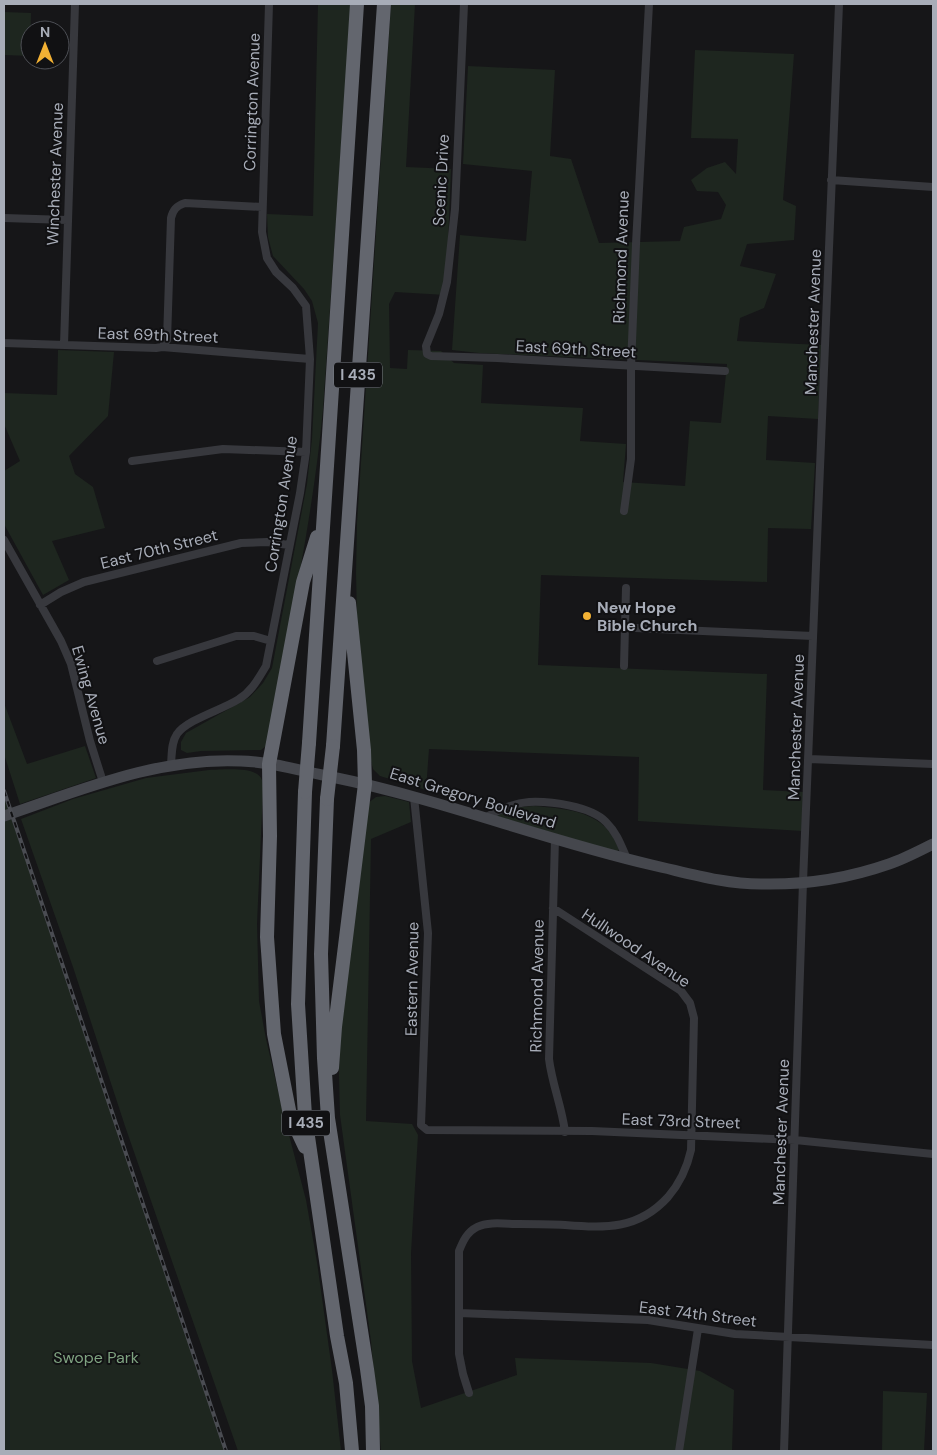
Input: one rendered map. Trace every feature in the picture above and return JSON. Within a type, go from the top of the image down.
[{"type":"highway","name":"I 435","points":[[352,1451],[346,1382],[337,1336],[305,1116],[298,1004],[305,792],[357,4]]},
{"type":"highway","name":"I 435","points":[[373,1451],[372,1406],[367,1369],[328,1118],[321,1001],[321,954],[327,799],[384,4]]},
{"type":"highway","points":[[311,1160],[290,1115],[274,1034],[267,937],[270,836],[269,764],[303,582],[324,517]]},
{"type":"highway","points":[[328,1118],[335,1027],[365,784],[362,732],[345,567]]},
{"type":"main road","name":"East Gregory Boulevard","points":[[4,816],[142,770],[171,764],[216,760],[269,764],[365,784],[627,859],[721,880],[761,884],[803,882],[848,875],[882,866],[933,844]]},
{"type":"street","name":"Winchester Avenue","points":[[64,345],[75,4]]},
{"type":"street","name":"Corrington Avenue","points":[[171,764],[173,742],[181,729],[238,700],[255,684],[266,666],[300,493],[306,452],[310,359],[306,306],[293,288],[276,272],[266,258],[262,232],[269,4]]},
{"type":"street","name":"Scenic Drive","points":[[427,354],[426,346],[447,282],[455,209],[464,4]]},
{"type":"street","name":"Richmond Avenue","points":[[624,511],[631,459],[631,366],[638,182],[649,4]]},
{"type":"street","name":"Manchester Avenue","points":[[784,1451],[803,882],[839,4]]},
{"type":"street","points":[[831,180],[933,187]]},
{"type":"street","points":[[162,346],[167,340],[170,218],[176,207],[185,203],[262,206]]},
{"type":"street","points":[[4,218],[67,220]]},
{"type":"street","name":"East 69th Street","points":[[4,343],[156,348],[162,346],[310,359]]},
{"type":"street","name":"East 69th Street","points":[[427,354],[431,356],[725,371]]},
{"type":"street","points":[[132,461],[223,449],[306,452]]},
{"type":"street","name":"Ewing Avenue","points":[[4,540],[61,641],[71,664],[90,742],[104,782]]},
{"type":"street","name":"East 70th Street","points":[[40,605],[61,592],[84,582],[241,543],[267,542],[289,545]]},
{"type":"street","points":[[624,666],[626,588]]},
{"type":"street","points":[[614,627],[813,636]]},
{"type":"street","points":[[156,661],[236,636],[254,636],[271,641]]},
{"type":"street","points":[[809,759],[933,764]]},
{"type":"street","name":"Eastern Avenue","points":[[414,798],[428,933],[421,1125],[427,1130]]},
{"type":"street","points":[[485,818],[497,810],[528,802],[580,808],[605,820],[617,835],[627,859]]},
{"type":"street","name":"Richmond Avenue","points":[[555,839],[549,1058],[565,1132]]},
{"type":"street","name":"Hullwood Avenue","points":[[459,1313],[460,1251],[465,1237],[471,1230],[478,1226],[489,1224],[549,1224],[602,1228],[627,1223],[650,1214],[660,1206],[676,1187],[688,1162],[691,1136],[694,1018],[690,1003],[681,991],[553,908]]},
{"type":"street","name":"East 73rd Street","points":[[427,1130],[592,1131],[795,1140],[933,1154]]},
{"type":"street","points":[[459,1313],[459,1354],[469,1394]]},
{"type":"street","name":"East 74th Street","points":[[459,1313],[648,1320],[734,1334],[933,1345]]},
{"type":"street","points":[[679,1451],[698,1329]]},
{"type":"green space","points":[[318,4],[351,4],[323,409],[319,450],[300,571],[266,746],[261,750],[187,753],[181,750],[181,742],[186,733],[250,697],[263,683],[272,668],[307,484],[312,439],[318,323],[312,301],[304,289],[273,256],[268,237],[267,214],[313,216]]},
{"type":"green space","points":[[391,4],[415,4],[406,167],[451,169],[446,295],[395,292],[389,304],[390,368],[407,369],[408,350],[441,351],[454,363],[483,365],[481,403],[583,408],[580,441],[626,444],[623,482],[685,486],[690,421],[721,423],[727,364],[479,353],[452,350],[460,235],[526,241],[532,171],[463,164],[468,66],[555,70],[550,156],[571,159],[599,243],[680,241],[684,227],[721,219],[726,205],[718,192],[697,191],[691,180],[707,168],[725,162],[736,174],[738,139],[691,138],[695,50],[794,54],[783,200],[796,206],[794,240],[747,244],[740,266],[776,274],[764,308],[740,318],[737,341],[821,345],[818,419],[768,416],[766,460],[815,463],[811,529],[768,528],[767,582],[541,575],[538,665],[767,674],[763,790],[803,792],[802,831],[638,821],[639,757],[429,749],[426,790],[380,776],[373,769],[370,757],[357,616],[357,523]]},
{"type":"green space","points":[[4,12],[31,13],[31,20],[20,20],[20,56],[4,55]]},
{"type":"green space","points":[[58,350],[114,352],[108,416],[69,456],[75,474],[93,487],[105,528],[52,541],[69,580],[43,595],[4,524],[4,471],[20,461],[4,424],[4,393],[57,395]]},
{"type":"green space","points":[[4,703],[27,764],[85,746],[96,778],[20,804],[4,754]]},
{"type":"green space","points":[[209,770],[245,770],[257,774],[263,782],[257,924],[259,1001],[283,1112],[306,1200],[317,1262],[341,1451],[238,1451],[21,819],[73,799],[146,778]]},
{"type":"green space","name":"Swope Park","points":[[4,796],[226,1451],[4,1451]]},
{"type":"green space","points":[[385,796],[409,802],[411,822],[371,839],[366,1121],[412,1124],[418,1135],[411,1253],[412,1361],[421,1408],[517,1375],[515,1358],[651,1363],[700,1371],[734,1390],[732,1451],[381,1451],[371,1341],[340,1115],[339,1076],[340,1013],[368,803],[376,797]]},
{"type":"green space","points":[[534,806],[585,814],[605,827],[613,837],[619,850],[616,852],[496,816],[519,807]]},
{"type":"green space","points":[[883,1391],[927,1393],[924,1451],[882,1451]]},
{"type":"railway","points":[[4,791],[226,1451]]},
{"type":"place","name":"New Hope Bible Church","points":[[587,616]]}]
